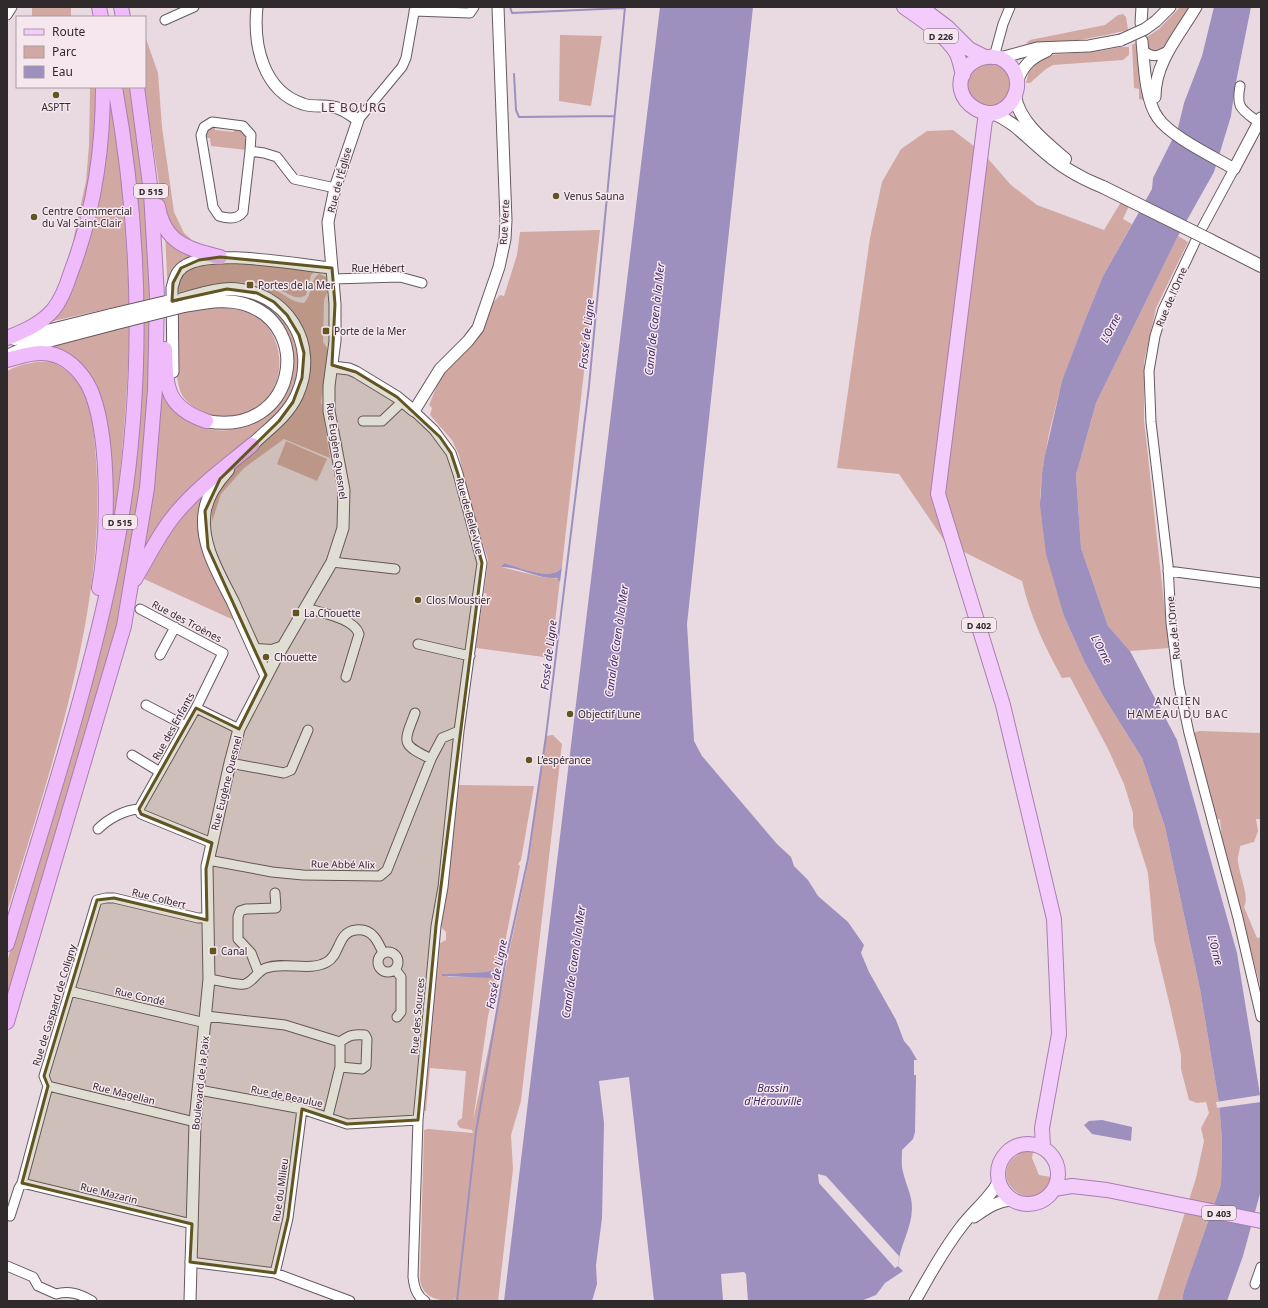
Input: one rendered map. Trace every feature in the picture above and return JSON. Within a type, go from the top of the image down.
[{"type":"highway","points":[[7,339],[23,332],[54,310],[64,292],[78,254],[90,211],[100,151],[103,88]]},
{"type":"highway","name":"D 515","points":[[7,944],[95,642],[115,557],[128,471],[136,368],[136,293],[134,238],[127,166],[115,88]]},
{"type":"highway","name":"D 515","points":[[7,1022],[124,626],[147,488],[155,390],[157,296],[151,192],[137,88]]},
{"type":"highway","points":[[151,192],[158,200],[163,224],[175,240],[190,249],[220,257]]},
{"type":"highway","points":[[157,296],[163,325],[168,383],[172,398],[179,407],[189,415],[206,421]]},
{"type":"highway","points":[[7,360],[38,353],[58,356],[80,373],[93,397],[102,440],[105,491],[104,556],[92,629],[95,642]]},
{"type":"highway","points":[[131,586],[158,538],[178,511],[201,488],[252,445]]},
{"type":"main road","name":"D 226","points":[[904,7],[930,26],[953,48],[959,58],[963,75]]},
{"type":"main road","name":"D 226","points":[[920,7],[946,27],[969,49],[993,57]]},
{"type":"main road","points":[[1103,187],[1058,153],[1025,121],[1018,111],[1012,68],[993,57],[972,63],[963,75],[961,87],[964,97],[970,105],[988,114],[1015,124],[1042,150],[1066,168],[1086,180],[1103,187],[1261,266]]},
{"type":"main road","points":[[988,114],[1006,107],[1016,89]]},
{"type":"main road","name":"D 402","points":[[988,114],[938,494],[1004,704],[1054,919],[1059,1034],[1042,1128],[1043,1147]]},
{"type":"main road","points":[[7,339],[112,319],[183,302],[227,289],[257,293],[269,299],[281,308],[294,324],[299,335],[304,361],[302,378],[297,395],[279,421],[252,445],[214,487],[207,502],[204,519],[206,539],[212,557],[256,650],[266,675]]},
{"type":"main road","points":[[183,302],[226,301],[253,307],[269,319],[278,331],[283,339],[287,356],[284,384],[273,402],[261,413],[236,423],[227,424],[206,421]]},
{"type":"main road","points":[[7,356],[29,346],[112,319]]},
{"type":"main road","points":[[256,650],[272,651],[281,648]]},
{"type":"main road","points":[[1028,1144],[1042,1128]]},
{"type":"main road","points":[[1028,1144],[1043,1147],[1053,1157],[1058,1171],[1058,1180],[1054,1189],[1045,1199],[1032,1204],[1025,1204],[1012,1200],[1003,1192],[998,1182],[998,1169],[1002,1158],[1013,1148],[1028,1144]]},
{"type":"main road","name":"D 403","points":[[1058,1171],[1107,1190]]},
{"type":"main road","name":"D 403","points":[[1054,1189],[1072,1186],[1107,1190],[1261,1221]]},
{"type":"street","points":[[7,15],[12,7]]},
{"type":"street","points":[[165,20],[181,10],[194,7]]},
{"type":"street","points":[[257,7],[258,50],[264,67],[277,90],[304,105],[339,108],[358,120]]},
{"type":"street","points":[[414,9],[470,13],[474,7]]},
{"type":"street","name":"Rue Verte","points":[[414,411],[440,369],[468,341],[478,328],[499,267],[503,250],[506,220],[498,7]]},
{"type":"street","points":[[1010,7],[993,57],[1037,48],[1100,44],[1121,40],[1145,29],[1170,7]]},
{"type":"street","points":[[1141,23],[1142,7]]},
{"type":"street","points":[[1155,114],[1155,86],[1159,69],[1196,7]]},
{"type":"street","name":"Rue de l'Église","points":[[332,367],[335,304],[328,222],[335,188],[358,120],[402,67],[406,58],[414,9]]},
{"type":"street","points":[[1142,45],[1148,55],[1153,57],[1160,56],[1169,50]]},
{"type":"street","points":[[1142,45],[1150,100],[1155,114],[1161,122],[1175,133],[1234,169]]},
{"type":"street","points":[[1016,89],[1022,70],[1030,60],[1054,48]]},
{"type":"street","points":[[1201,230],[1259,120],[1238,105],[1237,100],[1240,86]]},
{"type":"street","points":[[212,122],[244,126],[251,135],[250,151],[243,212],[240,216],[234,218],[219,216],[213,207],[202,131],[204,127],[212,122]]},
{"type":"street","points":[[250,151],[277,157],[294,178],[335,188]]},
{"type":"street","name":"Rue de l'Orne","points":[[1196,240],[1163,310],[1155,336],[1149,363],[1151,422],[1168,571],[1171,623],[1179,686],[1189,733],[1238,918],[1261,1017]]},
{"type":"street","points":[[206,421],[183,403],[176,389],[172,364],[172,288],[176,275],[184,266],[198,260],[220,257],[332,268]]},
{"type":"street","name":"Rue Hébert","points":[[333,279],[400,277],[422,282]]},
{"type":"street","name":"Rue de Belle Vue","points":[[332,367],[349,369],[356,372],[403,401],[434,430],[451,453],[482,563],[459,731]]},
{"type":"street","name":"Rue Eugène Quesnel","points":[[207,863],[239,729],[281,648],[332,562],[343,528],[344,490],[329,411],[329,386],[332,367]]},
{"type":"street","points":[[362,421],[382,421],[403,401]]},
{"type":"street","points":[[332,562],[394,569]]},
{"type":"street","points":[[1168,571],[1261,583]]},
{"type":"street","points":[[306,608],[351,622],[357,627],[359,634],[346,677]]},
{"type":"street","name":"Rue des Troènes","points":[[140,609],[223,653]]},
{"type":"street","points":[[160,655],[175,627]]},
{"type":"street","points":[[418,644],[470,656]]},
{"type":"street","name":"Rue des Enfants","points":[[139,809],[196,708],[223,653]]},
{"type":"street","points":[[146,705],[186,726]]},
{"type":"street","points":[[196,708],[239,729]]},
{"type":"street","points":[[415,713],[406,737],[408,745],[410,748],[431,759]]},
{"type":"street","points":[[230,763],[284,773],[291,770],[308,730]]},
{"type":"street","name":"Rue Abbé Alix","points":[[207,863],[303,875],[380,876],[387,870],[431,759],[442,738],[459,731]]},
{"type":"street","name":"Rue des Sources","points":[[421,1300],[414,1285],[413,1277],[418,1120],[436,926],[443,887],[459,731]]},
{"type":"street","points":[[132,755],[160,772]]},
{"type":"street","points":[[98,828],[104,823],[129,810],[139,809],[141,814],[212,843]]},
{"type":"street","name":"Boulevard de la Paix","points":[[190,1301],[195,1122],[209,979],[207,863]]},
{"type":"street","points":[[258,971],[251,953],[238,939],[238,917],[240,911],[246,909],[276,908],[275,893]]},
{"type":"street","name":"Rue Colbert","points":[[106,898],[198,918],[207,918]]},
{"type":"street","name":"Rue de Gaspard de Coligny","points":[[10,1216],[22,1183],[48,1086],[44,1076],[69,991],[97,900],[106,898]]},
{"type":"street","points":[[209,979],[244,984],[252,980],[258,971],[267,967],[319,965],[334,956],[343,936],[348,932],[356,930],[365,930],[378,940],[383,953],[379,961],[381,968],[386,971],[395,969]]},
{"type":"street","points":[[383,953],[389,952],[395,954],[398,963],[395,969]]},
{"type":"street","points":[[395,969],[401,977],[401,1012],[397,1017]]},
{"type":"street","name":"Rue Condé","points":[[69,991],[206,1019],[285,1025],[340,1042]]},
{"type":"street","points":[[328,1116],[340,1067],[340,1042],[350,1034],[365,1035],[367,1039],[366,1066],[362,1069],[340,1067]]},
{"type":"street","name":"Rue Magellan","points":[[48,1086],[195,1122]]},
{"type":"street","name":"Rue de Beaulue","points":[[199,1090],[302,1109],[328,1116],[347,1124],[418,1120]]},
{"type":"street","name":"Rue du Milieu","points":[[275,1273],[288,1218],[302,1109]]},
{"type":"street","points":[[915,1301],[950,1241],[962,1225],[996,1188],[998,1182]]},
{"type":"street","name":"Rue Mazarin","points":[[22,1183],[192,1224]]},
{"type":"street","points":[[962,1225],[991,1205],[1004,1200],[1012,1200]]},
{"type":"street","points":[[190,1262],[275,1273],[350,1301]]},
{"type":"street","points":[[7,1266],[33,1277],[38,1286],[56,1294],[64,1291],[71,1292],[92,1301]]},
{"type":"street","points":[[1255,1284],[1261,1266]]},
{"type":"highlighted area","points":[[220,257],[332,268],[335,304],[332,365],[356,372],[397,397],[440,437],[451,453],[458,474],[482,563],[436,926],[418,1120],[347,1124],[302,1109],[288,1218],[275,1273],[190,1262],[192,1224],[22,1183],[48,1086],[44,1076],[97,900],[114,898],[207,920],[206,869],[212,843],[141,814],[139,809],[196,708],[239,729],[266,675],[208,548],[205,511],[220,479],[279,421],[293,402],[302,378],[304,353],[299,335],[287,315],[274,302],[257,293],[227,289],[172,301],[173,283],[181,268],[199,260]]},
{"type":"green space","points":[[32,7],[71,7],[71,16],[32,16]]},
{"type":"green space","points":[[1180,7],[1192,7],[1167,47],[1159,53],[1149,53],[1144,39],[1159,29]]},
{"type":"green space","points":[[1123,14],[1126,17],[1128,30],[1092,38],[1046,44],[1026,43],[1030,40],[1105,25],[1118,15]]},
{"type":"green space","points":[[560,35],[602,36],[591,106],[559,101]]},
{"type":"green space","points":[[146,39],[158,73],[162,127],[174,212],[184,233],[201,248],[180,239],[164,216],[144,88],[146,88]]},
{"type":"green space","points":[[1139,41],[1145,100],[1139,99],[1139,89],[1134,88],[1132,45]]},
{"type":"green space","points":[[1129,47],[1129,55],[1123,60],[1053,65],[1030,83],[1026,83],[1030,67],[1048,55],[1100,51]]},
{"type":"green space","points":[[997,62],[1011,76],[1008,100],[995,108],[972,102],[965,84],[974,66]]},
{"type":"green space","points":[[90,88],[99,88],[95,146],[90,185],[86,204],[73,241],[86,181],[89,145]]},
{"type":"green space","points":[[120,88],[132,88],[144,167],[153,298],[141,301]]},
{"type":"green space","points":[[110,90],[117,143],[127,250],[129,304],[53,321],[50,319],[69,292]]},
{"type":"green space","points":[[215,125],[215,130],[234,132],[234,127],[240,128],[246,135],[247,150],[211,146],[210,138],[205,138],[207,129]]},
{"type":"green space","points":[[953,130],[983,153],[1011,185],[1037,205],[1104,230],[1121,202],[1133,197],[1123,219],[1132,224],[1103,276],[1062,382],[1049,433],[1042,474],[1040,497],[1064,616],[1085,663],[1105,699],[1142,758],[1165,827],[1200,989],[1219,1103],[1222,1140],[1221,1185],[1184,1290],[1182,1301],[1157,1301],[1196,1178],[1204,1141],[1201,1128],[1209,1113],[1206,1102],[1197,1103],[1189,1100],[1181,1069],[1181,1055],[1154,940],[1148,873],[1133,826],[1133,813],[1124,784],[1108,749],[1070,677],[1062,678],[1050,655],[1029,607],[1022,581],[946,543],[899,474],[837,468],[870,238],[882,182],[901,149],[927,131]]},
{"type":"green space","points":[[600,230],[562,566],[558,571],[544,574],[504,563],[501,567],[542,577],[560,579],[551,658],[476,648],[483,598],[486,598],[487,594],[484,593],[488,560],[469,500],[459,455],[452,440],[430,415],[432,408],[429,405],[442,374],[471,344],[475,343],[491,305],[500,295],[504,296],[517,255],[520,232]]},
{"type":"green space","points":[[165,234],[200,255],[190,259],[168,295]]},
{"type":"green space","points":[[1178,236],[1188,242],[1156,308],[1144,362],[1144,420],[1169,648],[1130,651],[1108,626],[1081,548],[1076,475],[1096,403]]},
{"type":"green space","points":[[206,260],[314,270],[314,272],[311,275],[306,295],[302,297],[293,296],[270,285],[257,283],[221,284],[173,294],[180,272]]},
{"type":"green space","points":[[319,274],[326,277],[328,290],[324,300],[323,342],[327,348],[327,362],[321,401],[330,458],[284,439],[244,468],[221,494],[212,522],[212,508],[217,493],[223,482],[281,426],[293,412],[302,397],[308,381],[310,362],[304,332],[296,316],[291,310],[278,298],[262,288],[268,288],[293,300],[304,303],[309,295],[314,279]]},
{"type":"green space","points":[[240,295],[267,303],[284,319],[295,341],[298,353],[297,377],[294,388],[289,399],[278,414],[142,556],[158,449],[162,380],[197,423],[206,428],[220,430],[240,428],[254,423],[267,415],[286,392],[294,363],[292,348],[285,332],[273,317],[265,310],[256,304],[240,298]]},
{"type":"green space","points":[[215,307],[243,311],[262,321],[275,339],[279,353],[277,381],[271,393],[262,404],[250,411],[236,416],[217,417],[192,406],[182,395],[177,378],[176,314]]},
{"type":"green space","points":[[153,319],[145,460],[121,609],[112,645],[7,1005],[7,962],[83,705],[101,637],[142,322]]},
{"type":"green space","points":[[130,324],[124,434],[111,544],[96,387],[53,348],[53,345]]},
{"type":"green space","points":[[51,361],[68,372],[81,385],[87,397],[91,412],[96,460],[97,516],[93,574],[84,631],[72,689],[41,802],[7,912],[7,371],[28,363]]},
{"type":"green space","points":[[286,441],[327,459],[317,481],[277,464]]},
{"type":"green space","points":[[206,493],[201,506],[238,622],[144,579],[155,556],[178,519],[196,500]]},
{"type":"green space","points":[[1199,731],[1261,733],[1261,819],[1256,819],[1258,831],[1254,842],[1240,846],[1238,859],[1246,898],[1244,907],[1257,938],[1261,937],[1261,989],[1222,840],[1220,819],[1214,820],[1193,733]]},
{"type":"green space","points":[[553,735],[562,744],[521,1101],[511,1135],[513,1169],[498,1301],[455,1301],[455,1297],[454,1301],[437,1299],[428,1295],[424,1291],[420,1280],[424,1130],[428,1129],[473,1133],[472,1130],[460,1128],[457,1124],[462,1118],[466,1071],[430,1068],[426,1111],[422,1110],[438,946],[446,940],[446,932],[441,927],[447,893],[445,893],[457,785],[534,786],[521,860],[518,864],[520,866],[500,968],[486,972],[442,974],[449,977],[498,977],[488,1016],[473,1121],[529,859],[546,736]]},
{"type":"green space","points":[[1024,1151],[1033,1152],[1032,1158],[1039,1175],[1051,1177],[1044,1190],[1034,1196],[1023,1195],[1014,1190],[1008,1182],[1006,1171],[1011,1161]]},
{"type":"water","points":[[660,7],[753,7],[687,624],[694,741],[702,756],[777,844],[791,857],[794,866],[808,880],[818,896],[848,922],[864,945],[861,953],[869,972],[896,1020],[904,1041],[917,1060],[914,1060],[914,1075],[916,1075],[915,1132],[913,1139],[902,1150],[902,1169],[912,1203],[910,1223],[898,1266],[903,1271],[885,1283],[876,1295],[861,1301],[748,1301],[746,1274],[744,1272],[721,1274],[723,1301],[654,1301],[629,1077],[599,1081],[604,1123],[602,1218],[596,1265],[597,1284],[592,1301],[504,1301]]},
{"type":"water","name":"L'Orne","points":[[1214,7],[1251,7],[1235,87],[1231,116],[1214,172],[1178,236],[1096,403],[1076,475],[1081,548],[1108,626],[1130,651],[1177,740],[1237,953],[1261,1101],[1261,1190],[1243,1256],[1227,1301],[1182,1301],[1184,1290],[1221,1185],[1222,1140],[1219,1103],[1200,989],[1165,827],[1142,758],[1105,699],[1085,663],[1064,616],[1046,554],[1040,505],[1045,455],[1062,381],[1103,276],[1152,189],[1153,178],[1178,128],[1184,103],[1202,56]]},
{"type":"water","points":[[504,563],[544,574],[558,571],[562,566],[560,582],[557,578],[542,577],[515,569],[501,567]]},
{"type":"water","points":[[500,968],[498,977],[494,978],[442,976],[442,974],[486,972]]},
{"type":"water","points":[[1102,1120],[1132,1127],[1131,1141],[1092,1134],[1084,1125],[1089,1121]]},
{"type":"pier","points":[[1261,1095],[1261,1102],[1217,1108],[1216,1102]]},
{"type":"pier","points":[[818,1174],[826,1176],[899,1256],[898,1266],[895,1268],[819,1183]]},
{"type":"waterway","points":[[510,7],[512,13],[625,8]]},
{"type":"waterway","name":"Fossé de Ligne","points":[[457,1301],[476,1132],[505,964],[528,859],[546,736],[589,386],[625,7]]},
{"type":"waterway","points":[[514,74],[516,110],[519,117],[614,116]]},
{"type":"place","name":"ASPTT","points":[[56,95]]},
{"type":"place","name":"Venus Sauna","points":[[556,196]]},
{"type":"place","name":"Centre Commercial du Val Saint-Clair","points":[[34,217]]},
{"type":"place","name":"Portes de la Mer","points":[[250,285]]},
{"type":"place","name":"Porte de la Mer","points":[[326,331]]},
{"type":"place","name":"Clos Moustier","points":[[418,600]]},
{"type":"place","name":"La Chouette","points":[[296,613]]},
{"type":"place","name":"Chouette","points":[[266,657]]},
{"type":"place","name":"Objectif Lune","points":[[570,714]]},
{"type":"place","name":"L’espérance","points":[[529,760]]},
{"type":"place","name":"Canal","points":[[213,951]]},
{"type":"district","name":"LE BOURG","points":[[354,107]]},
{"type":"district","name":"ANCIEN HAMEAU DU BAC","points":[[1178,706]]},
{"type":"water label","name":"Canal de Caen à la Mer","points":[[654,319]]},
{"type":"water label","name":"Canal de Caen à la Mer","points":[[616,641]]},
{"type":"water label","name":"Canal de Caen à la Mer","points":[[573,962]]},
{"type":"water label","name":"Bassin d'Hérouville","points":[[773,1093]]}]
